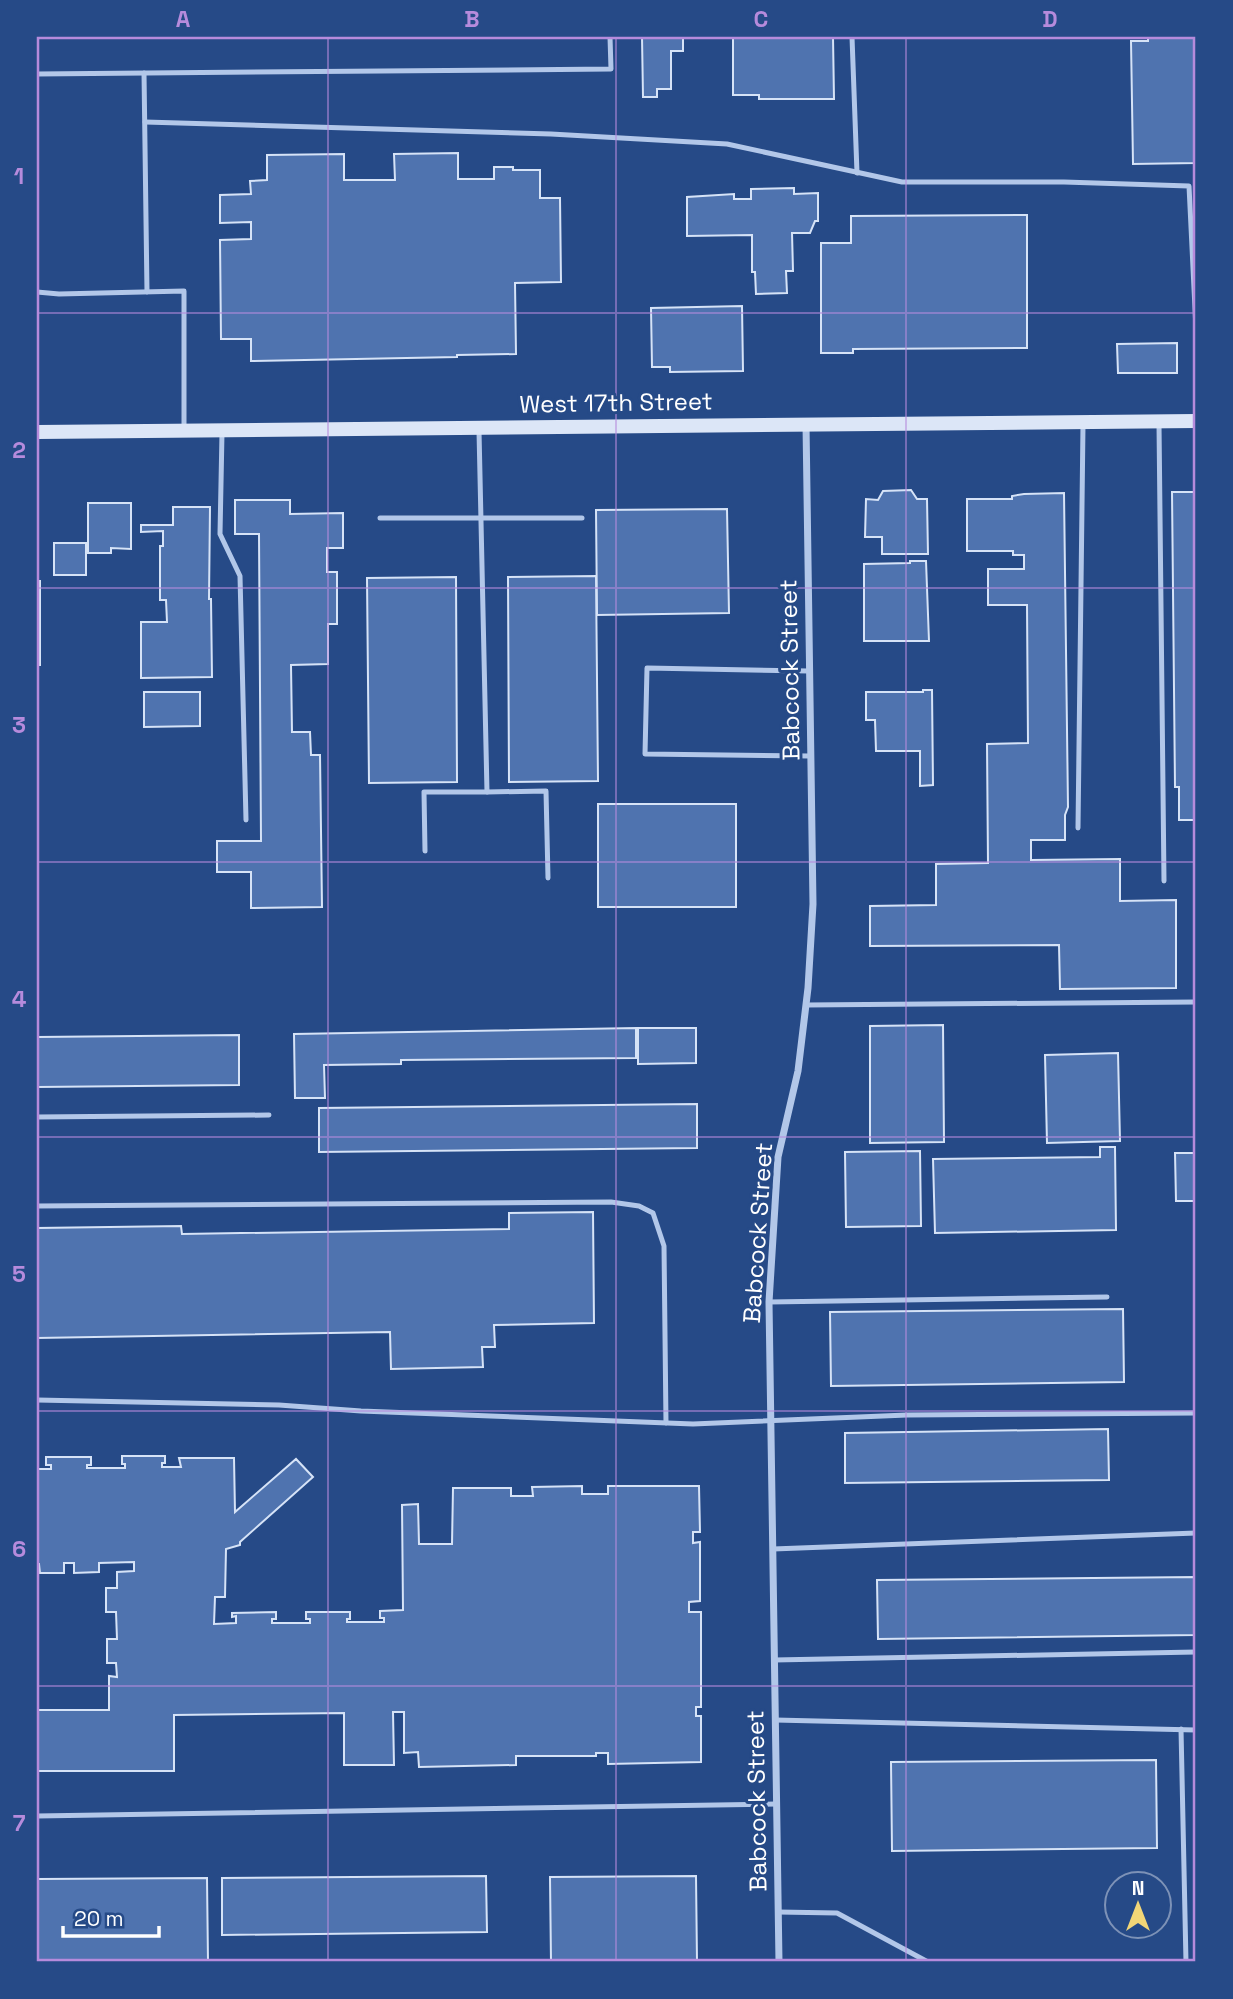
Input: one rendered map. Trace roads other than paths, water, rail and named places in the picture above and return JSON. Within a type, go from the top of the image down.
[{"type":"street","name":"West 17th Street","points":[[37,432],[1196,421]]},
{"type":"street","name":"Babcock Street","points":[[779,1962],[769,1302],[778,1157],[797,1071],[806,1005],[813,904],[806,424]]},
{"type":"lane","points":[[37,74],[611,69],[610,37]]},
{"type":"lane","points":[[852,37],[857,173]]},
{"type":"lane","points":[[144,73],[147,292]]},
{"type":"lane","points":[[145,122],[551,134],[727,144],[902,183],[1064,182],[1189,186],[1196,330]]},
{"type":"lane","points":[[37,292],[59,294],[184,291],[184,431]]},
{"type":"lane","points":[[1159,421],[1164,880]]},
{"type":"lane","points":[[1078,828],[1083,422]]},
{"type":"lane","points":[[479,428],[487,792]]},
{"type":"lane","points":[[223,430],[220,534],[240,576],[246,820]]},
{"type":"lane","points":[[380,518],[582,518]]},
{"type":"lane","points":[[809,670],[647,668],[645,754],[810,756]]},
{"type":"lane","points":[[425,851],[424,792],[546,791],[548,878]]},
{"type":"lane","points":[[806,1005],[1196,1002]]},
{"type":"lane","points":[[37,1116],[269,1115]]},
{"type":"lane","points":[[37,1206],[611,1202],[639,1206],[653,1213],[664,1246],[666,1423]]},
{"type":"lane","points":[[769,1302],[1107,1297]]},
{"type":"lane","points":[[37,1401],[279,1405],[361,1411],[666,1423],[907,1415],[1196,1413]]},
{"type":"lane","points":[[773,1549],[1196,1533]]},
{"type":"lane","points":[[774,1660],[1196,1652]]},
{"type":"lane","points":[[775,1720],[1196,1730]]},
{"type":"lane","points":[[1181,1729],[1186,1962]]},
{"type":"lane","points":[[37,1815],[777,1804]]},
{"type":"lane","points":[[778,1912],[837,1913],[928,1962]]}]
